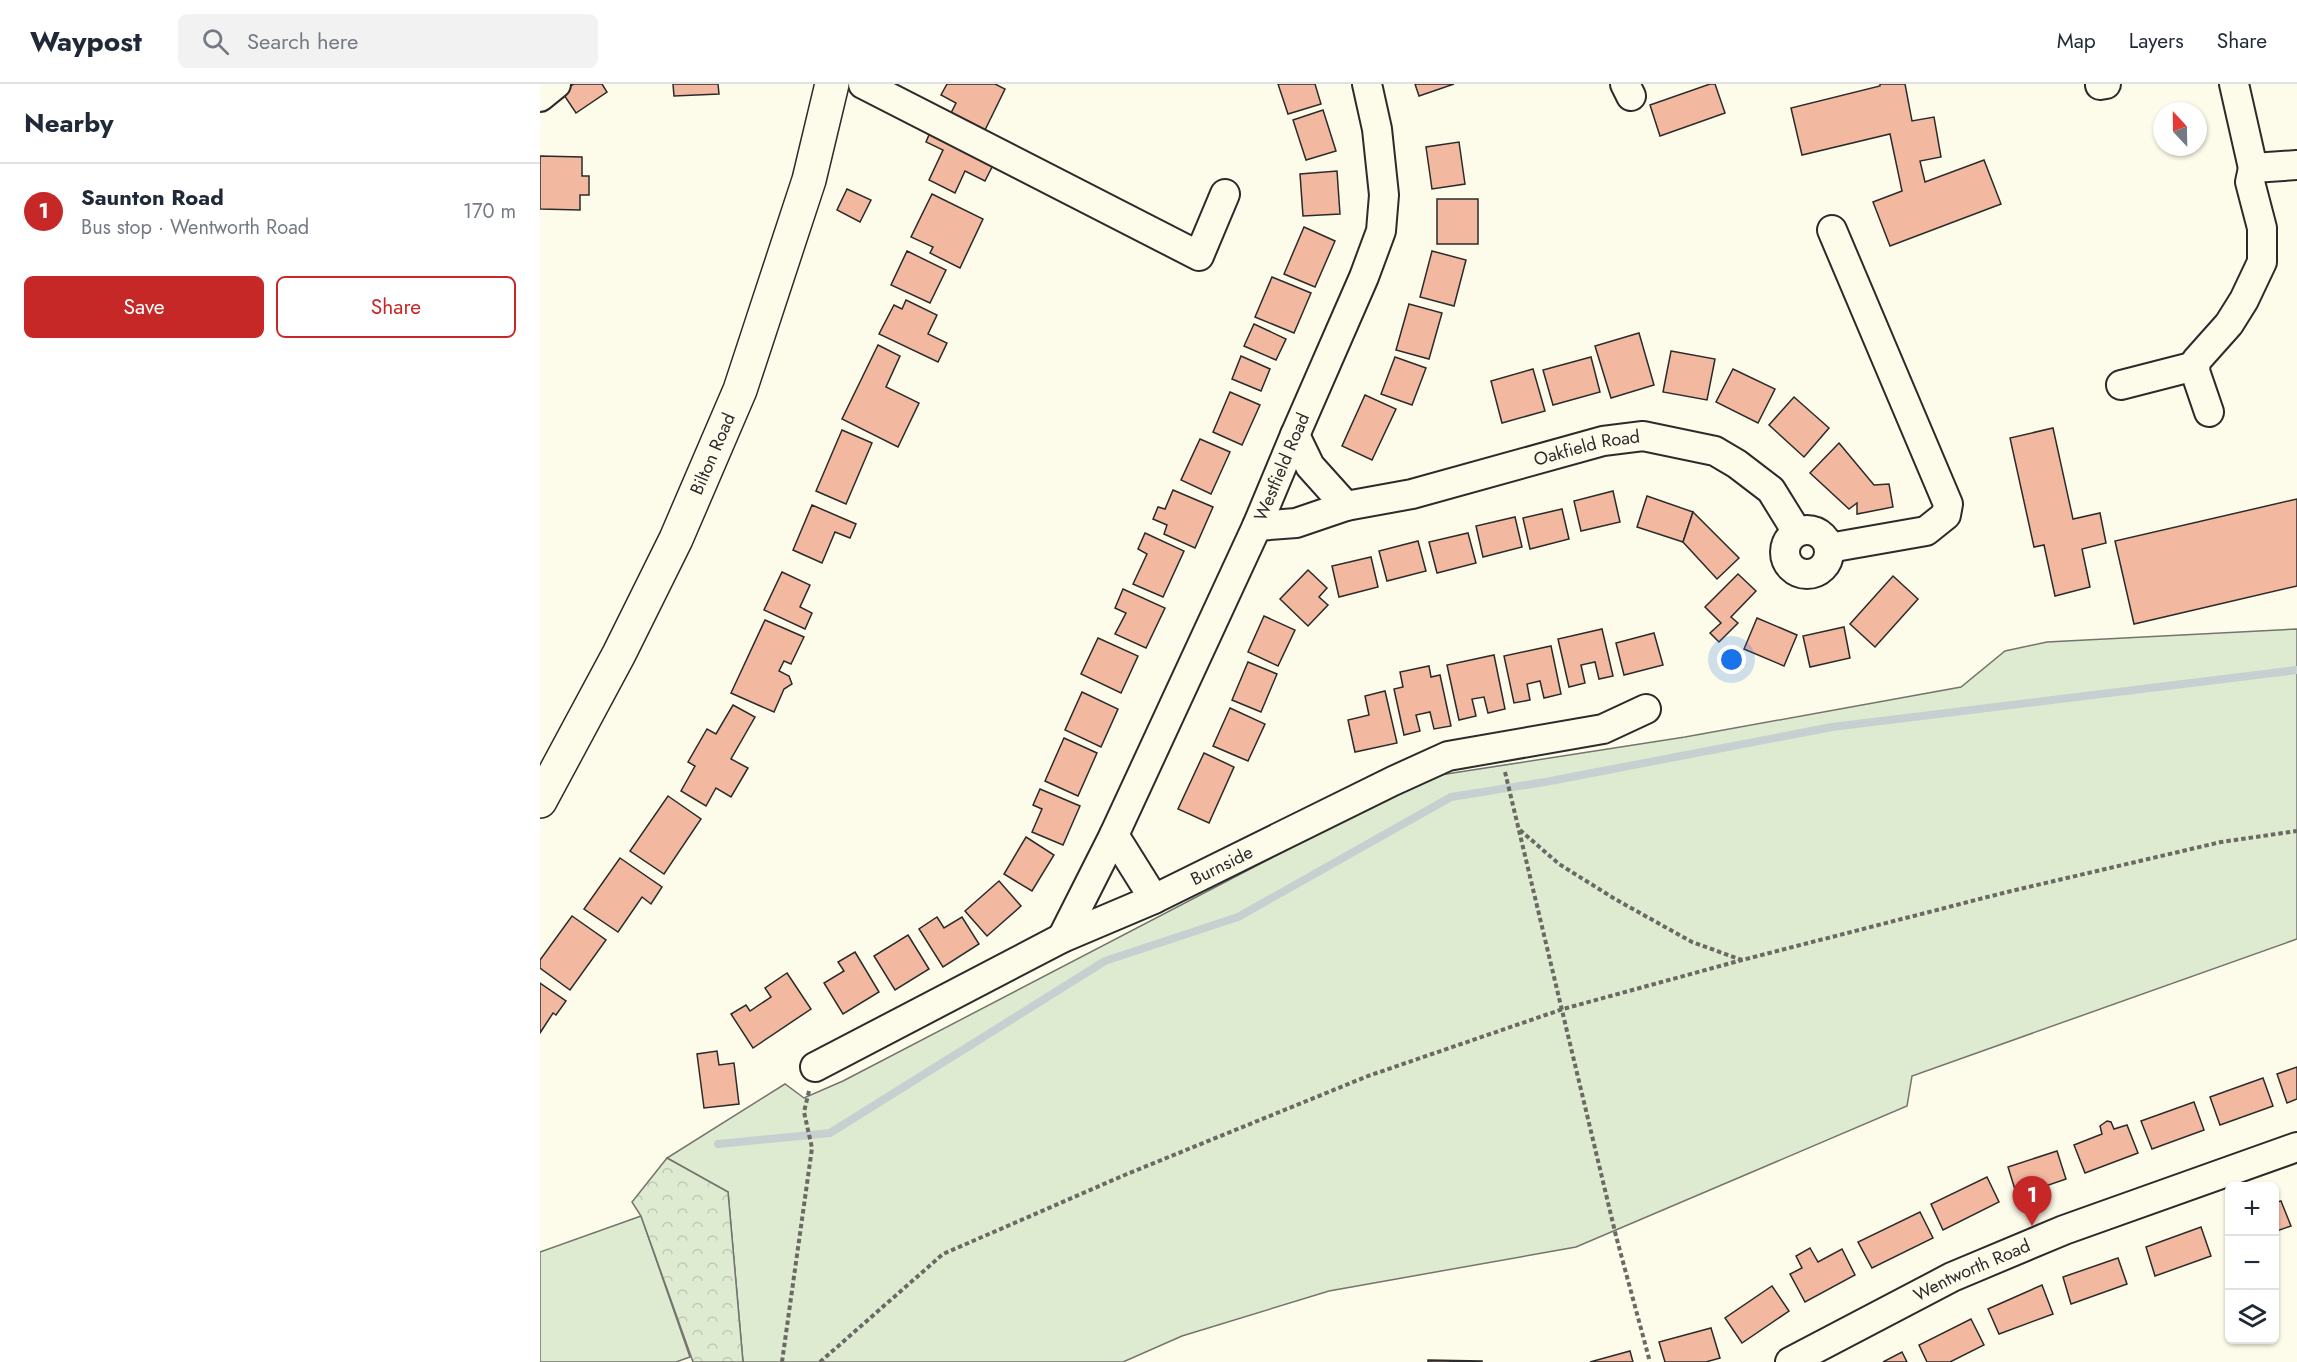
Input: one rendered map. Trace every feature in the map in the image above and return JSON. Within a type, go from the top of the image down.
[{"type":"main road","name":"Bilton Road","points":[[540,801],[619,654],[676,539],[740,390],[809,180],[832,84]]},
{"type":"street","points":[[540,97],[556,84]]},
{"type":"street","points":[[863,84],[1198,256],[1225,194]]},
{"type":"street","name":"Westfield Road","points":[[1062,938],[1114,835],[1257,526],[1364,277],[1381,231],[1383,184],[1377,129],[1367,84]]},
{"type":"street","points":[[2209,412],[2195,366],[2196,361],[2229,324],[2244,300],[2262,262],[2262,228],[2250,182],[2253,168],[2234,84]]},
{"type":"street","points":[[2253,168],[2297,165]]},
{"type":"street","points":[[1829,548],[1926,531],[1946,515],[1948,504],[1832,230]]},
{"type":"street","points":[[2121,385],[2195,366]]},
{"type":"street","points":[[1295,435],[1310,466],[1346,506]]},
{"type":"street","name":"Oakfield Road","points":[[1257,526],[1296,523],[1346,506],[1412,494],[1603,441],[1643,436],[1715,451],[1737,464],[1771,490],[1797,532]]},
{"type":"street","points":[[1804,530],[1817,532],[1823,536],[1829,548],[1829,556],[1822,569],[1809,575],[1801,574],[1789,565],[1786,558],[1787,543],[1797,532],[1804,530]]},
{"type":"street","name":"Burnside","points":[[815,1067],[1062,938],[1154,899],[1448,756],[1603,729],[1646,709]]},
{"type":"street","points":[[1114,835],[1154,899]]},
{"type":"street","name":"Wentworth Road","points":[[1790,1362],[1942,1282],[1993,1260],[2064,1230],[2297,1147]]},
{"type":"path","points":[[1505,771],[1617,1236],[1650,1362]]},
{"type":"path","points":[[1520,830],[1559,864],[1615,899],[1692,942],[1742,960]]},
{"type":"path","points":[[820,1362],[943,1254],[1127,1174],[1368,1076],[1563,1010],[1742,960],[2007,892],[2221,842],[2297,831]]},
{"type":"path","points":[[782,1362],[812,1148],[804,1112]]},
{"type":"green space","points":[[2297,629],[2297,939],[1912,1076],[1907,1106],[1576,1247],[1329,1291],[1182,1336],[1123,1362],[743,1362],[728,1192],[667,1158],[785,1084],[804,1098],[843,1081],[1427,777],[1685,737],[1961,687],[2005,651],[2047,642]]},
{"type":"green space","points":[[667,1158],[728,1192],[743,1362],[693,1362],[641,1216],[632,1202]]},
{"type":"green space","points":[[641,1216],[690,1357],[676,1362],[540,1362],[540,1252]]},
{"type":"building","points":[[574,84],[602,84],[607,92],[576,113],[562,92]]},
{"type":"building","points":[[673,84],[718,84],[719,94],[674,96]]},
{"type":"building","points":[[947,84],[995,84],[1005,89],[985,130],[951,113],[956,103],[941,95]]},
{"type":"building","points":[[1278,84],[1315,84],[1321,104],[1288,114]]},
{"type":"building","points":[[1415,84],[1454,84],[1419,96]]},
{"type":"building","points":[[1715,84],[1725,113],[1660,136],[1650,105]]},
{"type":"building","points":[[1880,84],[1905,84],[1912,121],[1934,117],[1941,157],[1920,161],[1925,182],[1984,160],[2001,204],[1890,246],[1873,202],[1902,191],[1890,134],[1802,155],[1791,108],[1880,86]]},
{"type":"building","points":[[1323,110],[1336,151],[1306,160],[1293,120]]},
{"type":"building","points":[[931,130],[995,161],[985,181],[965,171],[955,193],[929,180],[943,150],[926,142]]},
{"type":"building","points":[[1459,142],[1465,184],[1432,189],[1426,147]]},
{"type":"building","points":[[540,156],[582,157],[582,176],[589,176],[589,195],[580,195],[580,210],[540,209]]},
{"type":"building","points":[[1337,171],[1340,214],[1303,216],[1300,174]]},
{"type":"building","points":[[847,189],[871,200],[860,222],[837,210]]},
{"type":"building","points":[[932,194],[983,219],[960,268],[930,253],[933,247],[911,237]]},
{"type":"building","points":[[1437,199],[1478,199],[1478,244],[1437,244]]},
{"type":"building","points":[[1304,227],[1335,241],[1315,287],[1284,274]]},
{"type":"building","points":[[907,251],[946,270],[930,303],[891,285]]},
{"type":"building","points":[[1432,251],[1466,260],[1454,306],[1420,297]]},
{"type":"building","points":[[1272,277],[1311,293],[1294,333],[1255,317]]},
{"type":"building","points":[[906,300],[937,315],[928,334],[947,343],[938,362],[879,334],[894,305],[902,309]]},
{"type":"building","points":[[1409,304],[1442,313],[1429,359],[1396,350]]},
{"type":"building","points":[[1254,324],[1286,339],[1276,360],[1244,346]]},
{"type":"building","points":[[1639,333],[1654,385],[1611,398],[1595,346]]},
{"type":"building","points":[[878,345],[900,356],[886,387],[919,403],[898,447],[842,419]]},
{"type":"building","points":[[1671,351],[1715,359],[1707,400],[1663,392]]},
{"type":"building","points":[[1241,356],[1270,369],[1261,391],[1232,379]]},
{"type":"building","points":[[1395,357],[1426,368],[1412,405],[1381,394]]},
{"type":"building","points":[[1591,357],[1600,392],[1553,405],[1543,370]]},
{"type":"building","points":[[1533,369],[1545,411],[1502,423],[1491,381]]},
{"type":"building","points":[[1733,369],[1775,389],[1758,423],[1716,402]]},
{"type":"building","points":[[1230,392],[1260,405],[1242,445],[1213,432]]},
{"type":"building","points":[[1365,395],[1396,409],[1372,460],[1342,446]]},
{"type":"building","points":[[1794,397],[1829,428],[1804,457],[1769,425]]},
{"type":"building","points":[[2053,428],[2073,519],[2100,513],[2106,543],[2082,549],[2090,587],[2055,596],[2044,545],[2034,547],[2010,438]]},
{"type":"building","points":[[842,430],[872,443],[846,504],[816,491]]},
{"type":"building","points":[[1200,439],[1230,452],[1211,494],[1181,480]]},
{"type":"building","points":[[1839,443],[1874,485],[1889,484],[1893,507],[1857,514],[1857,503],[1849,509],[1810,473]]},
{"type":"building","points":[[1173,490],[1213,507],[1195,548],[1164,534],[1167,525],[1153,519],[1158,507],[1165,509]]},
{"type":"building","points":[[1613,491],[1620,522],[1581,531],[1574,501]]},
{"type":"building","points":[[1647,496],[1693,512],[1683,542],[1637,527]]},
{"type":"building","points":[[2297,499],[2297,586],[2134,624],[2115,541]]},
{"type":"building","points":[[812,505],[856,524],[850,538],[835,532],[822,563],[793,550]]},
{"type":"building","points":[[1562,509],[1569,539],[1530,549],[1523,518]]},
{"type":"building","points":[[1693,512],[1739,558],[1717,579],[1683,542]]},
{"type":"building","points":[[1515,517],[1522,547],[1483,557],[1476,526]]},
{"type":"building","points":[[1145,533],[1184,551],[1163,597],[1133,584],[1147,554],[1138,549]]},
{"type":"building","points":[[1468,533],[1476,563],[1437,573],[1429,542]]},
{"type":"building","points":[[1418,541],[1426,571],[1387,581],[1379,551]]},
{"type":"building","points":[[1371,557],[1378,587],[1339,597],[1332,566]]},
{"type":"building","points":[[1308,570],[1327,588],[1319,597],[1328,605],[1308,626],[1280,599]]},
{"type":"building","points":[[782,572],[810,585],[800,607],[812,613],[805,629],[764,610]]},
{"type":"building","points":[[1738,574],[1756,591],[1731,617],[1738,623],[1719,642],[1710,633],[1721,623],[1705,607]]},
{"type":"building","points":[[1893,576],[1918,599],[1875,647],[1850,624]]},
{"type":"building","points":[[1123,589],[1165,608],[1146,648],[1115,634],[1126,613],[1115,608]]},
{"type":"building","points":[[1264,616],[1295,630],[1278,666],[1248,652]]},
{"type":"building","points":[[1757,618],[1797,635],[1784,666],[1744,649]]},
{"type":"building","points":[[765,620],[804,637],[791,664],[784,661],[779,671],[789,676],[792,684],[784,689],[774,712],[731,693]]},
{"type":"building","points":[[1844,627],[1850,658],[1810,667],[1803,636]]},
{"type":"building","points":[[1602,629],[1613,676],[1599,679],[1595,662],[1581,665],[1585,683],[1569,687],[1558,639]]},
{"type":"building","points":[[1654,633],[1663,665],[1624,675],[1616,643]]},
{"type":"building","points":[[1098,638],[1138,656],[1121,693],[1081,674]]},
{"type":"building","points":[[1551,646],[1561,694],[1544,698],[1540,681],[1527,684],[1530,700],[1514,703],[1504,656]]},
{"type":"building","points":[[1494,655],[1505,709],[1488,713],[1484,697],[1472,699],[1476,716],[1459,720],[1447,665]]},
{"type":"building","points":[[1248,662],[1277,674],[1261,712],[1232,700]]},
{"type":"building","points":[[1429,666],[1431,677],[1440,675],[1451,726],[1434,729],[1430,712],[1416,715],[1420,731],[1404,735],[1394,689],[1403,687],[1400,672]]},
{"type":"building","points":[[1385,691],[1397,743],[1355,752],[1348,720],[1369,715],[1365,696]]},
{"type":"building","points":[[1082,692],[1118,709],[1101,747],[1065,730]]},
{"type":"building","points":[[733,705],[755,717],[731,759],[748,768],[731,797],[716,788],[706,806],[681,791],[695,766],[688,762],[707,729],[716,734]]},
{"type":"building","points":[[1230,708],[1265,724],[1248,761],[1213,746]]},
{"type":"building","points":[[1064,738],[1097,753],[1078,796],[1045,781]]},
{"type":"building","points":[[1204,753],[1234,767],[1209,823],[1178,809]]},
{"type":"building","points":[[1040,789],[1080,806],[1063,845],[1032,832],[1042,809],[1033,805]]},
{"type":"building","points":[[668,796],[701,819],[664,874],[630,851]]},
{"type":"building","points":[[1026,837],[1054,855],[1032,891],[1004,874]]},
{"type":"building","points":[[620,858],[662,887],[651,904],[642,897],[618,932],[584,909]]},
{"type":"building","points":[[999,881],[1021,906],[987,936],[965,911]]},
{"type":"building","points":[[572,916],[606,940],[570,990],[540,968],[540,960]]},
{"type":"building","points":[[937,917],[944,928],[962,917],[979,944],[943,967],[919,929]]},
{"type":"building","points":[[908,935],[929,969],[895,990],[874,956]]},
{"type":"building","points":[[855,952],[879,992],[843,1014],[824,983],[844,971],[838,962]]},
{"type":"building","points":[[787,973],[811,1009],[753,1048],[731,1014],[746,1005],[750,1011],[771,997],[765,988]]},
{"type":"building","points":[[540,983],[566,1001],[556,1015],[553,1013],[540,1033]]},
{"type":"building","points":[[717,1051],[719,1065],[734,1063],[739,1104],[704,1108],[697,1054]]},
{"type":"building","points":[[2297,1067],[2297,1099],[2287,1103],[2277,1074]]},
{"type":"building","points":[[2263,1078],[2273,1106],[2220,1125],[2210,1097]]},
{"type":"building","points":[[2194,1102],[2204,1130],[2152,1149],[2141,1121]]},
{"type":"building","points":[[2107,1121],[2111,1122],[2114,1129],[2127,1125],[2138,1153],[2085,1173],[2074,1145],[2102,1134],[2100,1126]]},
{"type":"building","points":[[2057,1151],[2066,1179],[2017,1196],[2008,1167]]},
{"type":"building","points":[[1987,1177],[1999,1202],[1943,1230],[1931,1204]]},
{"type":"building","points":[[2281,1201],[2291,1226],[2279,1230],[2279,1202]]},
{"type":"building","points":[[1920,1212],[1933,1238],[1872,1268],[1858,1242]]},
{"type":"building","points":[[2201,1227],[2211,1256],[2155,1276],[2146,1247]]},
{"type":"building","points":[[1810,1248],[1818,1262],[1842,1249],[1855,1275],[1805,1302],[1790,1274],[1802,1268],[1796,1256]]},
{"type":"building","points":[[2118,1258],[2127,1284],[2071,1304],[2063,1277]]},
{"type":"building","points":[[2042,1285],[2053,1314],[1999,1334],[1988,1309]]},
{"type":"building","points":[[1772,1286],[1789,1311],[1742,1343],[1725,1318]]},
{"type":"building","points":[[1971,1319],[1984,1345],[1950,1362],[1927,1362],[1919,1345]]},
{"type":"building","points":[[1711,1328],[1720,1358],[1706,1362],[1665,1362],[1659,1342]]},
{"type":"building","points":[[1630,1351],[1633,1362],[1590,1362]]},
{"type":"building","points":[[1902,1352],[1907,1362],[1883,1362]]},
{"type":"building","points":[[1428,1360],[1482,1361],[1482,1362],[1428,1362]]},
{"type":"waterway","points":[[718,1144],[830,1133],[1105,961],[1238,917],[1451,797],[1545,782],[1832,727],[2297,670]]},
{"type":"place","name":"Saunton Road","points":[[2032,1226]]}]
